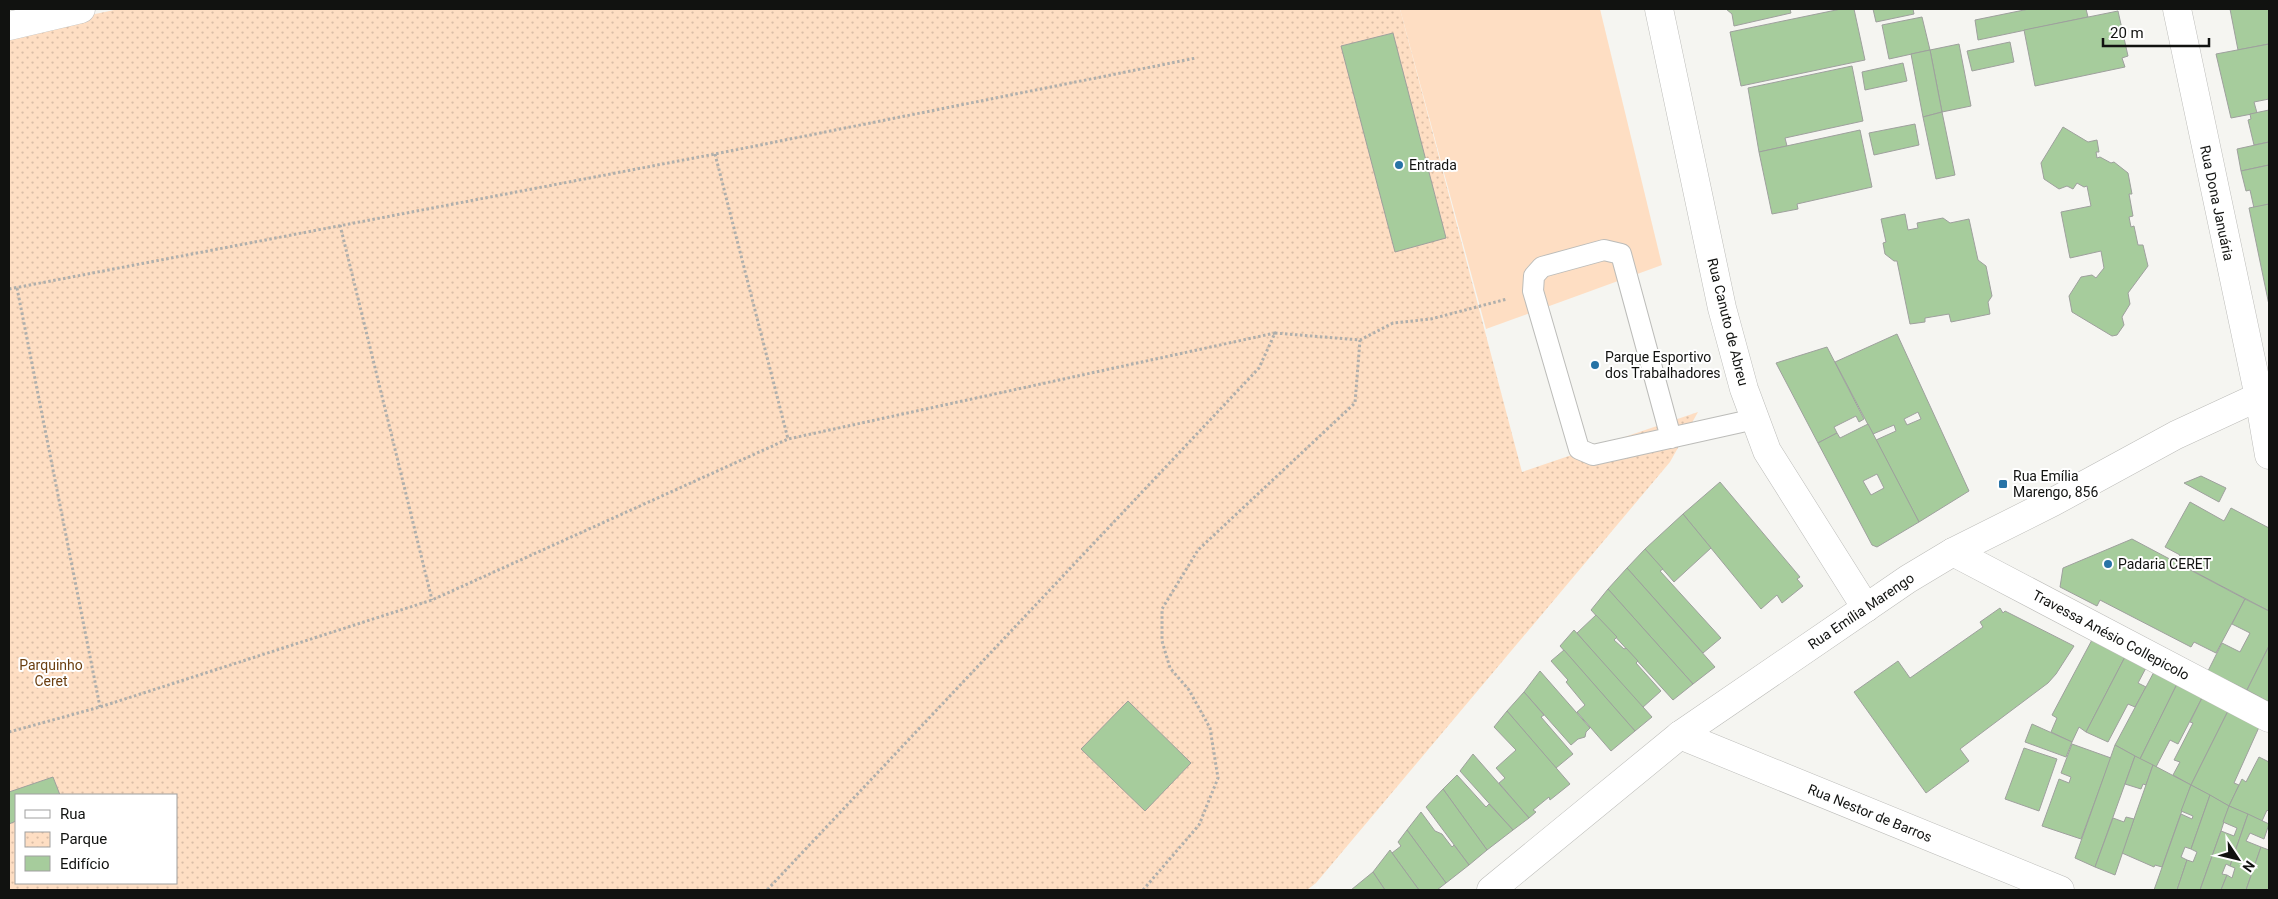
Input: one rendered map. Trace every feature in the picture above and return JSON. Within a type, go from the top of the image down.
[{"type":"street","points":[[9,26],[81,9]]},
{"type":"street","name":"Rua Canuto de Abreu","points":[[1659,9],[1722,308],[1755,419],[1767,451],[1866,608]]},
{"type":"street","name":"Rua Dona Januária","points":[[2177,9],[2264,394],[2269,455]]},
{"type":"street","name":"Rua Emília Marengo","points":[[1491,890],[1680,735],[1866,608],[1953,552],[2053,502],[2176,435],[2264,394]]},
{"type":"street","name":"Travessa Anésio Collepicolo","points":[[1953,552],[2269,718]]},
{"type":"street","name":"Rua Nestor de Barros","points":[[1680,735],[2059,890]]},
{"type":"lane","points":[[1671,438],[1622,254],[1604,250],[1542,268],[1534,276],[1533,291],[1579,449],[1593,455],[1671,438],[1755,419]]},
{"type":"path","points":[[9,289],[715,154],[1196,58]]},
{"type":"path","points":[[715,154],[788,438]]},
{"type":"path","points":[[340,225],[432,600]]},
{"type":"path","points":[[17,288],[100,707]]},
{"type":"path","points":[[9,732],[100,707],[432,600],[788,438],[1275,333],[1360,340],[1393,323],[1439,317],[1533,291]]},
{"type":"path","points":[[767,890],[1259,368],[1275,333]]},
{"type":"path","points":[[1143,890],[1199,826],[1218,778],[1210,728],[1189,690],[1170,668],[1162,640],[1162,609],[1198,550],[1355,403],[1360,340]]},
{"type":"green space","name":"Parquinho Ceret","points":[[119,9],[1400,9],[1522,472],[1698,412],[1670,462],[1316,883],[1307,890],[9,890],[9,32]]},
{"type":"green space","points":[[1400,9],[1600,9],[1662,265],[1486,329]]},
{"type":"building","points":[[1726,9],[1790,9],[1791,13],[1734,26],[1732,14]]},
{"type":"building","points":[[1841,9],[1854,9],[1865,60],[1741,86],[1730,32]]},
{"type":"building","points":[[1873,9],[1913,9],[1914,14],[1876,22]]},
{"type":"building","points":[[2029,9],[2086,9],[2088,17],[1978,40],[1975,20]]},
{"type":"building","points":[[2230,9],[2269,9],[2269,44],[2238,50]]},
{"type":"building","points":[[2118,11],[2128,56],[2122,58],[2125,67],[2035,86],[2024,30]]},
{"type":"building","points":[[1922,17],[1930,50],[1889,59],[1882,25]]},
{"type":"building","name":"Entrada","points":[[1393,33],[1446,238],[1395,252],[1341,46]]},
{"type":"building","points":[[2010,42],[2014,62],[1972,71],[1967,51]]},
{"type":"building","points":[[1959,44],[1971,106],[1942,112],[1930,50]]},
{"type":"building","points":[[2269,44],[2269,99],[2254,102],[2257,113],[2231,118],[2216,54]]},
{"type":"building","points":[[1930,50],[1942,112],[1923,117],[1911,54]]},
{"type":"building","points":[[1903,63],[1907,81],[1865,90],[1862,72]]},
{"type":"building","points":[[1852,66],[1863,121],[1785,138],[1787,146],[1759,152],[1748,88]]},
{"type":"building","points":[[2269,110],[2269,142],[2254,145],[2248,120],[2251,119],[2250,114]]},
{"type":"building","points":[[1942,112],[1955,175],[1936,179],[1923,117]]},
{"type":"building","points":[[1915,124],[1919,145],[1874,155],[1869,133]]},
{"type":"building","points":[[2063,127],[2088,142],[2097,140],[2099,152],[2096,152],[2097,158],[2100,157],[2111,163],[2114,162],[2128,173],[2132,194],[2129,194],[2133,216],[2129,217],[2131,227],[2134,226],[2138,245],[2143,245],[2148,266],[2128,293],[2130,304],[2122,317],[2124,325],[2117,335],[2112,336],[2072,312],[2069,296],[2081,277],[2092,275],[2096,278],[2104,268],[2101,251],[2070,258],[2061,212],[2091,206],[2087,186],[2084,187],[2077,183],[2073,189],[2067,186],[2059,189],[2044,179],[2041,163]]},
{"type":"building","points":[[1860,130],[1872,187],[1797,204],[1798,209],[1772,214],[1759,152]]},
{"type":"building","points":[[2269,142],[2269,165],[2241,171],[2237,149]]},
{"type":"building","points":[[2269,165],[2269,204],[2254,208],[2250,190],[2246,191],[2241,171]]},
{"type":"building","points":[[2269,204],[2269,305],[2249,208]]},
{"type":"building","points":[[1905,214],[1908,230],[1918,228],[1917,223],[1943,218],[1950,223],[1969,219],[1978,260],[1986,266],[1992,296],[1988,302],[1990,314],[1951,322],[1949,314],[1925,318],[1925,322],[1910,324],[1897,261],[1894,261],[1885,254],[1883,243],[1886,242],[1881,219]]},
{"type":"building","points":[[1897,334],[1969,491],[1919,522],[1876,440],[1896,431],[1894,425],[1873,434],[1835,362]],"holes":[[[1918,412],[1921,419],[1907,425],[1904,419]]]},
{"type":"building","points":[[1827,347],[1864,419],[1859,422],[1856,416],[1834,427],[1837,433],[1818,443],[1776,363]]},
{"type":"building","points":[[1868,424],[1919,522],[1877,547],[1872,545],[1818,443],[1837,433],[1840,438]],"holes":[[[1877,474],[1884,488],[1871,495],[1863,481]]]},
{"type":"building","points":[[2201,476],[2226,488],[2219,502],[2184,483]]},
{"type":"building","points":[[1720,482],[1800,577],[1797,579],[1803,586],[1782,603],[1777,595],[1761,609],[1683,514]]},
{"type":"building","points":[[2190,502],[2224,521],[2231,508],[2269,528],[2269,611],[2176,562],[2180,555],[2165,547]]},
{"type":"building","points":[[1683,514],[1711,548],[1674,582],[1645,549]]},
{"type":"building","points":[[2132,539],[2245,599],[2216,653],[2194,642],[2191,647],[2100,600],[2097,606],[2060,587],[2063,568]]},
{"type":"building","points":[[1645,549],[1663,569],[1660,571],[1721,638],[1703,653],[1627,568]]},
{"type":"building","points":[[1627,568],[1715,667],[1693,684],[1608,589]]},
{"type":"building","points":[[1608,589],[1693,684],[1673,700],[1591,610]]},
{"type":"building","points":[[2245,599],[2269,611],[2269,646],[2247,690],[2208,671],[2222,643],[2240,652],[2250,633],[2232,624]]},
{"type":"building","points":[[2000,608],[2003,613],[2005,611],[2074,646],[2048,683],[1960,749],[1969,761],[1926,793],[1854,692],[1898,661],[1910,678],[1983,627],[1980,622]]},
{"type":"building","points":[[1596,615],[1617,637],[1614,640],[1624,649],[1626,648],[1638,661],[1636,663],[1661,691],[1642,708],[1577,633]]},
{"type":"building","points":[[1574,630],[1652,717],[1635,731],[1560,646]]},
{"type":"building","points":[[2093,638],[2126,655],[2086,732],[2079,727],[2072,742],[2051,732],[2057,718],[2052,715]]},
{"type":"building","points":[[2269,646],[2269,702],[2247,690]]},
{"type":"building","points":[[1564,650],[1635,731],[1611,751],[1577,712],[1585,705],[1566,682],[1568,680],[1551,661]]},
{"type":"building","points":[[2126,655],[2147,666],[2138,683],[2146,687],[2135,707],[2128,704],[2108,742],[2086,732]]},
{"type":"building","points":[[2155,670],[2178,682],[2140,759],[2115,745]]},
{"type":"building","points":[[1540,671],[1590,728],[1586,732],[1585,737],[1578,739],[1571,745],[1524,692]]},
{"type":"building","points":[[2178,682],[2203,696],[2178,744],[2170,740],[2156,767],[2140,759]]},
{"type":"building","points":[[1524,692],[1544,715],[1541,717],[1573,754],[1556,768],[1507,711]]},
{"type":"building","points":[[2203,696],[2229,709],[2191,785],[2173,775],[2180,762],[2174,760],[2193,723],[2190,722]]},
{"type":"building","points":[[1128,701],[1191,763],[1145,811],[1081,749]]},
{"type":"building","points":[[2229,709],[2260,725],[2234,783],[2239,785],[2229,806],[2191,785]]},
{"type":"building","points":[[1507,711],[1570,784],[1550,800],[1549,797],[1533,810],[1536,812],[1529,818],[1499,783],[1505,778],[1496,768],[1516,750],[1494,727]]},
{"type":"building","points":[[2032,724],[2072,742],[2066,757],[2025,742]]},
{"type":"building","points":[[2072,744],[2111,758],[2081,839],[2042,826],[2059,779],[2069,783],[2071,777],[2061,773]]},
{"type":"building","points":[[2115,745],[2135,756],[2095,867],[2075,858]]},
{"type":"building","points":[[2024,748],[2057,759],[2039,811],[2005,799]]},
{"type":"building","points":[[1473,754],[1529,818],[1513,830],[1460,771]]},
{"type":"building","points":[[2135,756],[2153,765],[2146,785],[2143,784],[2141,789],[2125,784]]},
{"type":"building","points":[[2259,757],[2269,762],[2269,812],[2267,810],[2262,821],[2229,806],[2242,779],[2246,782]]},
{"type":"building","points":[[2153,765],[2191,785],[2162,867],[2155,865],[2154,867],[2122,853]]},
{"type":"building","points":[[1457,775],[1486,807],[1489,804],[1513,830],[1487,850],[1443,789]]},
{"type":"building","points":[[53,777],[60,794],[15,794],[15,821],[9,824],[9,792]]},
{"type":"building","points":[[2191,785],[2210,795],[2191,849],[2185,847],[2181,857],[2187,860],[2177,890],[2154,890],[2181,814],[2192,819],[2193,816],[2181,811]]},
{"type":"building","points":[[1443,789],[1487,850],[1469,865],[1426,807]]},
{"type":"building","points":[[2210,795],[2229,806],[2221,831],[2200,890],[2177,890],[2187,860],[2193,862],[2197,852],[2191,849]]},
{"type":"building","points":[[2229,806],[2248,814],[2230,866],[2226,864],[2222,874],[2227,875],[2221,890],[2200,890],[2221,831],[2234,836],[2237,828],[2223,822]]},
{"type":"building","points":[[1421,812],[1435,831],[1442,834],[1452,847],[1454,845],[1469,865],[1446,883],[1407,830]]},
{"type":"building","points":[[2248,814],[2269,824],[2264,839],[2250,833],[2246,841],[2261,847],[2246,890],[2221,890],[2227,875],[2232,878],[2235,868],[2230,866]]},
{"type":"building","points":[[2126,817],[2134,819],[2115,875],[2095,867],[2113,818],[2124,822]]},
{"type":"building","points":[[1407,830],[1446,883],[1437,890],[1419,890],[1392,853],[1401,846],[1398,842]]},
{"type":"building","points":[[2261,847],[2269,850],[2269,890],[2246,890]]},
{"type":"building","points":[[1390,850],[1419,890],[1385,890],[1373,872]]},
{"type":"building","points":[[1373,872],[1385,890],[1351,890]]},
{"type":"place","name":"Entrada","points":[[1399,165]]},
{"type":"place","name":"Parque Esportivo dos Trabalhadores","points":[[1595,365]]},
{"type":"place","name":"Rua Emília Marengo, 856","points":[[2003,484]]},
{"type":"place","name":"Padaria CERET","points":[[2108,564]]}]
